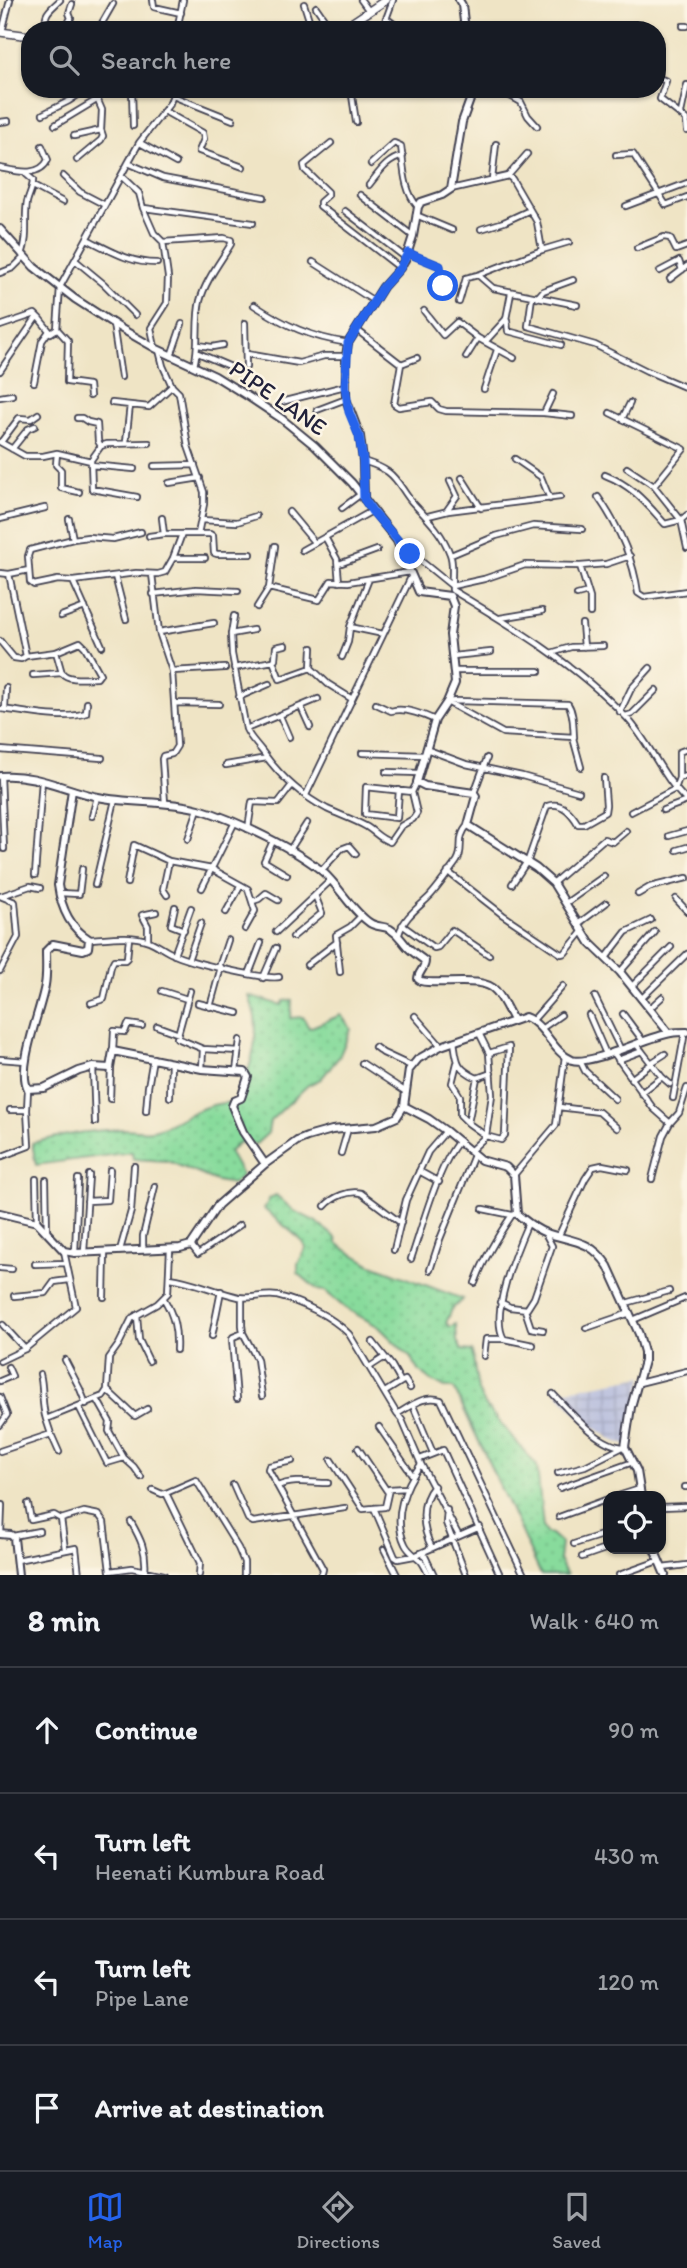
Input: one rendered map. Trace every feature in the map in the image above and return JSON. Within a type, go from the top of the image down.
[{"type":"main road","points":[[354,21],[385,0]]},
{"type":"main road","points":[[1,32],[21,35]]},
{"type":"street","points":[[1,32],[10,0]]},
{"type":"street","points":[[45,21],[45,15],[60,0]]},
{"type":"street","points":[[153,0],[154,6],[181,13]]},
{"type":"street","points":[[179,21],[183,0]]},
{"type":"street","points":[[361,0],[369,11]]},
{"type":"street","points":[[385,21],[393,0]]},
{"type":"street","points":[[459,0],[464,21]]},
{"type":"street","points":[[69,21],[72,4]]},
{"type":"street","points":[[103,21],[113,4]]},
{"type":"street","points":[[304,4],[309,21]]},
{"type":"street","points":[[316,7],[326,21]]},
{"type":"street","points":[[386,18],[390,21]]},
{"type":"street","points":[[681,113],[687,85]]},
{"type":"street","points":[[43,114],[74,98]]},
{"type":"street","points":[[132,98],[133,126]]},
{"type":"street","points":[[0,326],[35,314],[49,331],[52,333],[57,329],[60,287],[139,143],[172,98]]},
{"type":"street","points":[[178,98],[233,120]]},
{"type":"street","points":[[352,98],[356,122]]},
{"type":"street","points":[[451,189],[462,122],[471,98]]},
{"type":"street","points":[[514,98],[521,102],[537,126]]},
{"type":"street","points":[[660,98],[681,113],[686,120],[687,131]]},
{"type":"street","points":[[55,125],[98,99],[102,110],[103,136],[77,160]]},
{"type":"street","points":[[164,111],[203,133],[204,139],[199,151],[243,167]]},
{"type":"street","points":[[0,122],[8,121]]},
{"type":"street","points":[[74,136],[101,130]]},
{"type":"street","points":[[139,143],[176,163]]},
{"type":"street","points":[[331,143],[304,165],[305,170],[328,192],[320,206],[400,268]]},
{"type":"street","points":[[372,164],[394,143],[401,146],[406,184],[417,211],[452,230]]},
{"type":"street","points":[[492,179],[496,144]]},
{"type":"street","points":[[26,174],[47,163],[43,146]]},
{"type":"street","points":[[342,508],[362,496],[363,461],[359,436],[346,399],[348,343],[383,287],[400,268],[407,255],[417,211],[425,200],[451,189],[508,176],[527,154]]},
{"type":"street","points":[[616,155],[633,154],[666,205],[687,197]]},
{"type":"street","points":[[369,185],[385,165],[394,158],[403,156]]},
{"type":"street","points":[[128,163],[163,178],[264,197]]},
{"type":"street","points":[[0,168],[26,174],[33,180],[27,205],[28,231],[23,256],[13,268],[0,273]]},
{"type":"street","points":[[63,176],[80,192],[105,205]]},
{"type":"street","points":[[121,176],[139,193],[153,233],[163,242],[169,282],[167,303],[151,328],[163,366],[180,398],[182,421],[204,492],[198,534]]},
{"type":"street","points":[[508,176],[537,222],[542,250]]},
{"type":"street","points":[[626,206],[687,183]]},
{"type":"street","points":[[33,186],[63,202]]},
{"type":"street","points":[[360,195],[413,236]]},
{"type":"street","points":[[143,208],[253,223]]},
{"type":"street","points":[[481,229],[530,210]]},
{"type":"street","points":[[345,211],[407,255],[440,266],[443,286]]},
{"type":"street","name":"PIPE LANE","points":[[0,229],[23,256],[60,287],[113,324],[194,366],[282,419],[331,461],[397,541],[452,591],[522,632],[582,676],[623,714],[675,789],[687,801]]},
{"type":"street","points":[[637,248],[664,237],[670,238],[676,250],[687,246]]},
{"type":"street","points":[[163,242],[224,238],[231,240],[202,293],[199,304],[198,353],[194,366]]},
{"type":"street","points":[[87,239],[125,258],[140,263],[157,263]]},
{"type":"street","points":[[459,302],[466,278],[569,242]]},
{"type":"street","points":[[75,260],[135,315]]},
{"type":"street","points":[[660,271],[679,261],[682,270]]},
{"type":"street","points":[[313,262],[374,302]]},
{"type":"street","points":[[670,279],[687,266]]},
{"type":"street","points":[[478,275],[493,288],[577,306]]},
{"type":"street","points":[[573,280],[534,297],[528,326],[596,345],[687,388]]},
{"type":"street","points":[[511,293],[506,319],[508,331],[561,345]]},
{"type":"street","points":[[254,305],[290,327],[310,335],[348,343]]},
{"type":"street","points":[[424,311],[443,335],[457,322],[478,338],[514,358]]},
{"type":"street","points":[[0,371],[34,320],[39,317]]},
{"type":"street","points":[[485,342],[506,319]]},
{"type":"street","points":[[245,323],[246,367]]},
{"type":"street","points":[[113,324],[121,377]]},
{"type":"street","points":[[171,356],[182,324]]},
{"type":"street","points":[[57,329],[68,339],[67,382],[89,386],[90,396]]},
{"type":"street","points":[[357,330],[401,364]]},
{"type":"street","points":[[34,382],[42,341],[49,331]]},
{"type":"street","points":[[466,357],[478,338]]},
{"type":"street","points":[[198,345],[223,345]]},
{"type":"street","points":[[484,389],[497,350]]},
{"type":"street","points":[[198,353],[231,368]]},
{"type":"street","points":[[247,354],[299,363],[324,356],[346,356]]},
{"type":"street","points":[[401,364],[417,358]]},
{"type":"street","points":[[401,364],[394,398],[394,404],[399,407],[432,402],[439,409],[446,411],[572,416]]},
{"type":"street","points":[[112,403],[151,407],[172,386]]},
{"type":"street","points":[[281,402],[345,386]]},
{"type":"street","points":[[544,413],[553,394]]},
{"type":"street","points":[[0,397],[12,395]]},
{"type":"street","points":[[317,410],[346,399]]},
{"type":"street","points":[[622,419],[630,403]]},
{"type":"street","points":[[126,442],[130,405]]},
{"type":"street","points":[[38,414],[31,419],[19,418],[0,442],[25,456],[57,453],[91,463],[134,469]]},
{"type":"street","points":[[610,414],[686,447],[654,486]]},
{"type":"street","points":[[77,418],[97,424],[101,446]]},
{"type":"street","points":[[12,449],[28,429],[34,426]]},
{"type":"street","points":[[101,446],[126,442],[149,443]]},
{"type":"street","points":[[101,446],[91,463],[92,489],[137,498]]},
{"type":"street","points":[[57,453],[56,464],[61,472],[61,488],[79,492]]},
{"type":"street","points":[[515,459],[541,477],[550,499]]},
{"type":"street","points":[[234,616],[234,668],[250,738],[292,785],[325,807],[368,827],[381,839],[390,842],[401,826],[417,813],[412,792],[435,720],[455,683],[450,635],[454,606],[451,555],[428,516],[410,500],[390,473],[363,461]]},
{"type":"street","points":[[154,466],[195,465]]},
{"type":"street","points":[[627,468],[654,486],[681,520],[687,548]]},
{"type":"street","points":[[606,475],[632,489],[665,524],[681,520],[687,514]]},
{"type":"street","points":[[169,484],[200,478]]},
{"type":"street","points":[[462,478],[481,508]]},
{"type":"street","points":[[447,511],[457,496],[450,481]]},
{"type":"street","points":[[428,516],[447,511],[560,497]]},
{"type":"street","points":[[598,497],[615,522],[630,556],[640,596],[687,591]]},
{"type":"street","points":[[0,519],[45,508]]},
{"type":"street","points":[[302,550],[372,511]]},
{"type":"street","points":[[289,512],[314,542]]},
{"type":"street","points":[[201,520],[237,522],[256,516]]},
{"type":"street","points":[[162,518],[164,534]]},
{"type":"street","points":[[69,519],[73,539]]},
{"type":"street","points":[[451,555],[496,536],[533,526],[583,529]]},
{"type":"street","points":[[141,532],[113,539],[73,539],[30,550],[27,556],[30,582],[32,585],[58,580],[73,581],[165,572],[182,534]]},
{"type":"street","points":[[149,536],[213,536],[214,552],[217,554],[251,554]]},
{"type":"street","points":[[326,537],[338,564],[339,582]]},
{"type":"street","points":[[397,541],[419,592],[452,591],[525,565],[606,564],[630,556]]},
{"type":"street","points":[[257,607],[268,588],[275,546]]},
{"type":"street","points":[[338,564],[377,550]]},
{"type":"street","points":[[173,558],[205,558]]},
{"type":"street","points":[[580,566],[591,603],[590,613]]},
{"type":"street","points":[[0,573],[29,570]]},
{"type":"street","points":[[9,574],[26,656]]},
{"type":"street","points":[[152,574],[159,632],[172,671],[175,703],[177,746],[172,754],[163,756],[162,759],[165,803]]},
{"type":"street","points":[[268,588],[319,600],[331,581],[411,575]]},
{"type":"street","points":[[306,795],[411,575]]},
{"type":"street","points":[[115,576],[126,619]]},
{"type":"street","points":[[342,657],[350,627],[369,579]]},
{"type":"street","points":[[73,581],[102,646]]},
{"type":"street","points":[[153,594],[196,589],[239,591]]},
{"type":"street","points":[[577,595],[588,592]]},
{"type":"street","points":[[61,616],[85,607]]},
{"type":"street","points":[[499,618],[542,611]]},
{"type":"street","points":[[159,632],[214,623]]},
{"type":"street","points":[[582,624],[584,647]]},
{"type":"street","points":[[350,627],[383,634]]},
{"type":"street","points":[[232,635],[253,630]]},
{"type":"street","points":[[0,640],[15,658],[21,659],[56,652],[80,642],[100,674],[97,678],[65,677],[56,652]]},
{"type":"street","points":[[285,645],[276,648],[273,661],[280,680],[311,668]]},
{"type":"street","points":[[551,653],[571,647],[603,646]]},
{"type":"street","points":[[312,648],[311,668],[328,684],[352,699]]},
{"type":"street","points":[[453,656],[491,652]]},
{"type":"street","points":[[234,668],[273,661]]},
{"type":"street","points":[[172,671],[225,668]]},
{"type":"street","points":[[650,668],[631,688],[623,714],[632,714],[656,690]]},
{"type":"street","points":[[455,671],[539,671]]},
{"type":"street","points":[[33,675],[62,673]]},
{"type":"street","points":[[239,697],[269,684]]},
{"type":"street","points":[[6,688],[3,709],[80,715],[86,713],[87,703]]},
{"type":"street","points":[[246,729],[318,699]]},
{"type":"street","points":[[447,702],[568,704],[581,767]]},
{"type":"street","points":[[447,702],[503,733],[573,738]]},
{"type":"street","points":[[175,703],[219,704]]},
{"type":"street","points":[[376,704],[391,711],[411,711],[435,720]]},
{"type":"street","points":[[301,706],[310,727]]},
{"type":"street","points":[[280,715],[289,737]]},
{"type":"street","points":[[631,812],[675,789],[679,778],[679,752],[687,749]]},
{"type":"street","points":[[0,750],[102,758]]},
{"type":"street","points":[[362,753],[425,752],[579,792]]},
{"type":"street","points":[[226,765],[267,758]]},
{"type":"street","points":[[399,934],[402,925],[432,893],[461,855],[459,842],[468,825],[476,796],[474,793],[487,758]]},
{"type":"street","points":[[386,772],[419,773]]},
{"type":"street","points":[[4,849],[0,776],[15,775],[42,780],[97,797],[198,809],[235,822],[273,841],[321,871],[372,924],[389,928],[399,934],[405,944],[425,961],[418,976],[421,982],[489,986],[496,991],[513,1020]]},
{"type":"street","points":[[679,778],[687,776]]},
{"type":"street","points":[[512,884],[526,863],[547,806],[553,804],[565,808],[578,824],[584,824],[605,812],[604,778]]},
{"type":"street","points":[[35,876],[42,780]]},
{"type":"street","points":[[417,782],[425,786],[474,793]]},
{"type":"street","points":[[248,830],[252,802],[278,803],[292,785]]},
{"type":"street","points":[[399,790],[397,818],[365,814],[366,787],[399,790],[412,792]]},
{"type":"street","points":[[72,790],[58,885],[67,917],[77,932],[89,939],[129,937],[148,941],[188,960],[263,978],[279,977]]},
{"type":"street","points":[[92,816],[97,797]]},
{"type":"street","points":[[95,886],[115,800]]},
{"type":"street","points":[[663,810],[687,801]]},
{"type":"street","points":[[188,839],[198,809]]},
{"type":"street","points":[[202,888],[235,822]]},
{"type":"street","points":[[289,851],[307,823]]},
{"type":"street","points":[[468,825],[536,868],[553,883],[582,932],[621,972],[669,1033]]},
{"type":"street","points":[[553,883],[604,839],[613,842],[626,831]]},
{"type":"street","points":[[669,836],[687,831]]},
{"type":"street","points":[[273,841],[264,860],[287,875]]},
{"type":"street","points":[[127,883],[134,845],[169,861],[212,869],[248,889],[255,911],[245,929]]},
{"type":"street","points":[[321,871],[341,849],[349,846],[356,854]]},
{"type":"street","points":[[677,850],[687,847]]},
{"type":"street","points":[[167,895],[163,889],[169,861]]},
{"type":"street","points":[[59,893],[79,894],[82,869]]},
{"type":"street","points":[[448,872],[503,915],[561,954],[565,953],[582,932]]},
{"type":"street","points":[[566,903],[604,876]]},
{"type":"street","points":[[638,894],[650,887],[687,878]]},
{"type":"street","points":[[276,932],[330,881]]},
{"type":"street","points":[[226,912],[241,885]]},
{"type":"street","points":[[0,896],[30,886],[40,888]]},
{"type":"street","points":[[253,901],[266,892],[278,900]]},
{"type":"street","points":[[293,937],[321,913],[315,895]]},
{"type":"street","points":[[0,896],[15,902],[18,937],[0,971]]},
{"type":"street","points":[[676,899],[687,911]]},
{"type":"street","points":[[578,924],[606,903]]},
{"type":"street","points":[[176,907],[171,925],[184,930]]},
{"type":"street","points":[[174,955],[191,908]]},
{"type":"street","points":[[148,941],[148,926],[142,915],[156,912]]},
{"type":"street","points":[[340,972],[336,935],[350,927],[362,915]]},
{"type":"street","points":[[606,958],[626,932],[651,920]]},
{"type":"street","points":[[188,960],[201,923]]},
{"type":"street","points":[[402,925],[434,948],[438,947],[452,930],[489,955]]},
{"type":"street","points":[[621,972],[655,932]]},
{"type":"street","points":[[91,1003],[104,999],[111,965],[114,960],[127,958],[129,937]]},
{"type":"street","points":[[0,1157],[29,1146],[26,1060],[45,988],[46,951],[53,944],[83,950],[88,948],[89,939]]},
{"type":"street","points":[[210,1007],[228,940]]},
{"type":"street","points":[[307,965],[338,942]]},
{"type":"street","points":[[249,974],[261,943]]},
{"type":"street","points":[[632,986],[671,947]]},
{"type":"street","points":[[263,978],[276,948]]},
{"type":"street","points":[[641,999],[687,954]]},
{"type":"street","points":[[533,1020],[563,986]]},
{"type":"street","points":[[162,991],[188,999]]},
{"type":"street","points":[[190,991],[177,1038],[203,1049],[239,1051]]},
{"type":"street","points":[[650,1008],[662,997]]},
{"type":"street","points":[[595,998],[613,1052]]},
{"type":"street","points":[[198,1003],[238,1013]]},
{"type":"street","points":[[623,1014],[642,1051],[670,1084]]},
{"type":"street","points":[[541,1029],[561,1015]]},
{"type":"street","points":[[589,1015],[641,1093],[670,1123]]},
{"type":"street","points":[[415,1016],[441,1046]]},
{"type":"street","points":[[0,1213],[37,1222],[64,1251],[75,1253],[170,1249],[191,1245],[218,1205],[265,1164],[306,1137],[384,1124],[397,1117],[404,1106],[411,1066],[418,1059],[441,1046],[525,1017],[533,1020],[565,1055],[580,1061],[669,1033],[686,1032],[673,1098]]},
{"type":"street","points":[[110,1099],[114,1031],[125,1032],[128,1024],[142,1026]]},
{"type":"street","points":[[157,1026],[179,1034]]},
{"type":"street","points":[[430,1270],[472,1153],[486,1136],[492,1095],[491,1073],[489,1053],[479,1032]]},
{"type":"street","points":[[236,1071],[240,1040]]},
{"type":"street","points":[[454,1041],[457,1063],[452,1083],[460,1096],[460,1115],[486,1136],[501,1140],[505,1135],[509,1046],[489,1053]]},
{"type":"street","points":[[375,1047],[411,1066]]},
{"type":"street","points":[[202,1069],[203,1049]]},
{"type":"street","points":[[113,1051],[202,1069],[245,1072],[248,1077],[241,1098],[232,1105],[243,1132],[265,1164]]},
{"type":"street","points":[[618,1060],[642,1051]]},
{"type":"street","points":[[631,1079],[665,1054]]},
{"type":"street","points":[[474,1283],[484,1258],[515,1215],[514,1175],[556,1125],[565,1055]]},
{"type":"street","points":[[146,1111],[153,1058]]},
{"type":"street","points":[[0,1059],[26,1060]]},
{"type":"street","points":[[580,1061],[585,1071],[615,1099]]},
{"type":"street","points":[[170,1097],[171,1062]]},
{"type":"street","points":[[362,1063],[406,1092]]},
{"type":"street","points":[[457,1063],[466,1072],[477,1077],[491,1073]]},
{"type":"street","points":[[29,1089],[44,1088],[93,1067],[111,1067]]},
{"type":"street","points":[[93,1067],[95,1122]]},
{"type":"street","points":[[468,1123],[477,1077]]},
{"type":"street","points":[[641,1093],[662,1077]]},
{"type":"street","points":[[652,1179],[660,1144],[670,1123],[680,1113],[687,1088]]},
{"type":"street","points":[[404,1106],[446,1131],[481,1160],[506,1167],[514,1175]]},
{"type":"street","points":[[559,1107],[599,1112],[617,1128]]},
{"type":"street","points":[[10,1110],[27,1110]]},
{"type":"street","points":[[341,1153],[348,1129]]},
{"type":"street","points":[[394,1250],[406,1200],[429,1152],[446,1131]]},
{"type":"street","points":[[411,1258],[439,1182],[453,1149],[459,1142]]},
{"type":"street","points":[[559,1235],[585,1178],[593,1167],[602,1165],[628,1170]]},
{"type":"street","points":[[120,1250],[131,1211],[134,1166]]},
{"type":"street","points":[[87,1201],[108,1200],[110,1170]]},
{"type":"street","points":[[419,1171],[439,1182]]},
{"type":"street","points":[[84,1252],[89,1175]]},
{"type":"street","points":[[75,1253],[78,1179]]},
{"type":"street","points":[[36,1180],[37,1222]]},
{"type":"street","points":[[46,1180],[47,1234]]},
{"type":"street","points":[[143,1250],[143,1236],[155,1186]]},
{"type":"street","points":[[325,1206],[333,1198],[354,1191],[361,1193],[401,1223]]},
{"type":"street","points":[[483,1209],[515,1215],[544,1232],[588,1246],[602,1257],[626,1303],[644,1352],[624,1448]]},
{"type":"street","points":[[504,1339],[499,1322],[500,1302],[528,1223]]},
{"type":"street","points":[[191,1245],[198,1254],[240,1225]]},
{"type":"street","points":[[525,1310],[534,1298],[552,1246],[544,1232]]},
{"type":"street","points":[[46,1419],[103,1396],[107,1390],[108,1358],[119,1344],[132,1318],[164,1299],[168,1293],[170,1249]]},
{"type":"street","points":[[0,1361],[25,1349],[76,1307],[64,1251]]},
{"type":"street","points":[[104,1297],[105,1251]]},
{"type":"street","points":[[35,1264],[66,1263]]},
{"type":"street","points":[[0,1268],[12,1269]]},
{"type":"street","points":[[170,1278],[242,1298],[276,1296],[338,1324],[349,1334],[402,1420],[459,1536]]},
{"type":"street","points":[[14,1296],[46,1293],[54,1282],[69,1280]]},
{"type":"street","points":[[626,1303],[669,1291]]},
{"type":"street","points":[[212,1336],[221,1292]]},
{"type":"street","points":[[242,1298],[243,1333],[257,1359],[262,1396]]},
{"type":"street","points":[[586,1328],[632,1317],[685,1298]]},
{"type":"street","points":[[164,1299],[177,1328],[176,1350]]},
{"type":"street","points":[[500,1302],[525,1310]]},
{"type":"street","points":[[525,1310],[531,1328],[543,1330]]},
{"type":"street","points":[[137,1314],[139,1340],[149,1361]]},
{"type":"street","points":[[4,1325],[25,1349]]},
{"type":"street","points":[[237,1399],[232,1339],[233,1336],[243,1333]]},
{"type":"street","points":[[484,1356],[486,1339],[504,1339],[533,1345]]},
{"type":"street","points":[[373,1342],[401,1382]]},
{"type":"street","points":[[371,1366],[385,1357]]},
{"type":"street","points":[[65,1360],[86,1404]]},
{"type":"street","points":[[0,1381],[12,1376],[8,1367]]},
{"type":"street","points":[[639,1383],[687,1371]]},
{"type":"street","points":[[40,1374],[44,1390],[43,1409],[59,1452]]},
{"type":"street","points":[[385,1392],[405,1380],[410,1388]]},
{"type":"street","points":[[107,1390],[135,1416],[147,1409]]},
{"type":"street","points":[[553,1394],[595,1434],[624,1448],[633,1462],[641,1491]]},
{"type":"street","points":[[0,1397],[7,1415],[0,1425]]},
{"type":"street","points":[[397,1414],[425,1398],[441,1400],[524,1575]]},
{"type":"street","points":[[97,1399],[107,1416],[109,1431],[124,1458],[141,1477]]},
{"type":"street","points":[[79,1406],[107,1463],[124,1458]]},
{"type":"street","points":[[414,1408],[433,1453]]},
{"type":"street","points":[[379,1427],[413,1476]]},
{"type":"street","points":[[0,1451],[51,1434]]},
{"type":"street","points":[[331,1460],[361,1508],[385,1507],[387,1490],[358,1448]]},
{"type":"street","points":[[558,1473],[585,1466],[624,1448]]},
{"type":"street","points":[[431,1575],[405,1546],[400,1518],[406,1488],[421,1462],[433,1453],[443,1450],[500,1575]]},
{"type":"street","points":[[292,1461],[268,1467],[323,1569],[320,1575]]},
{"type":"street","points":[[560,1488],[633,1462]]},
{"type":"street","points":[[153,1490],[162,1494],[195,1480],[238,1548],[244,1562],[244,1575]]},
{"type":"street","points":[[278,1486],[284,1483],[328,1483]]},
{"type":"street","points":[[233,1485],[248,1519],[253,1522],[345,1508]]},
{"type":"street","points":[[432,1548],[424,1524],[424,1508],[430,1491],[435,1486]]},
{"type":"street","points":[[387,1490],[406,1488]]},
{"type":"street","points":[[166,1493],[200,1563],[199,1575]]},
{"type":"street","points":[[559,1517],[603,1501]]},
{"type":"street","points":[[3,1504],[0,1534],[13,1536],[39,1531]]},
{"type":"street","points":[[28,1504],[31,1520],[54,1515],[61,1519],[84,1512],[102,1517],[110,1571],[125,1572],[132,1568],[164,1575]]},
{"type":"street","points":[[666,1507],[687,1506]]},
{"type":"street","points":[[374,1508],[395,1558],[414,1556],[480,1527]]},
{"type":"street","points":[[447,1509],[446,1523],[466,1575]]},
{"type":"street","points":[[61,1519],[65,1549]]},
{"type":"street","points":[[131,1522],[144,1545],[145,1571]]},
{"type":"street","points":[[574,1544],[603,1535]]},
{"type":"street","points":[[13,1536],[18,1575]]},
{"type":"street","points":[[16,1560],[76,1548],[79,1575]]},
{"type":"street","points":[[384,1549],[397,1575]]},
{"type":"street","points":[[582,1557],[603,1550]]},
{"type":"street","points":[[423,1552],[431,1575]]},
{"type":"street","points":[[620,1575],[687,1565]]},
{"type":"shaded area","points":[[643,1376],[628,1446],[614,1441],[581,1418],[556,1392]]},
{"type":"green space","points":[[249,996],[282,1005],[284,1001],[292,1000],[291,1018],[303,1017],[309,1028],[341,1015],[351,1029],[339,1057],[321,1079],[308,1085],[270,1121],[268,1133],[256,1144],[239,1142],[229,1152],[242,1175],[233,1184],[216,1181],[168,1161],[133,1159],[132,1152],[36,1165],[32,1143],[99,1130],[146,1131],[169,1124],[205,1107],[235,1103],[254,1050],[255,1017]]},
{"type":"green space","points":[[276,1195],[294,1211],[315,1221],[336,1238],[343,1248],[372,1265],[463,1299],[452,1309],[446,1323],[450,1327],[456,1324],[457,1341],[462,1350],[472,1351],[478,1391],[485,1405],[537,1466],[543,1528],[561,1543],[559,1560],[567,1575],[541,1575],[454,1388],[445,1388],[428,1379],[379,1327],[345,1308],[325,1291],[318,1290],[298,1273],[298,1264],[306,1248],[300,1239],[264,1209],[270,1198]]},
{"type":"route","points":[[410,554],[364,499],[359,436],[346,399],[346,356],[348,343],[408,253],[440,266],[443,286]]}]
